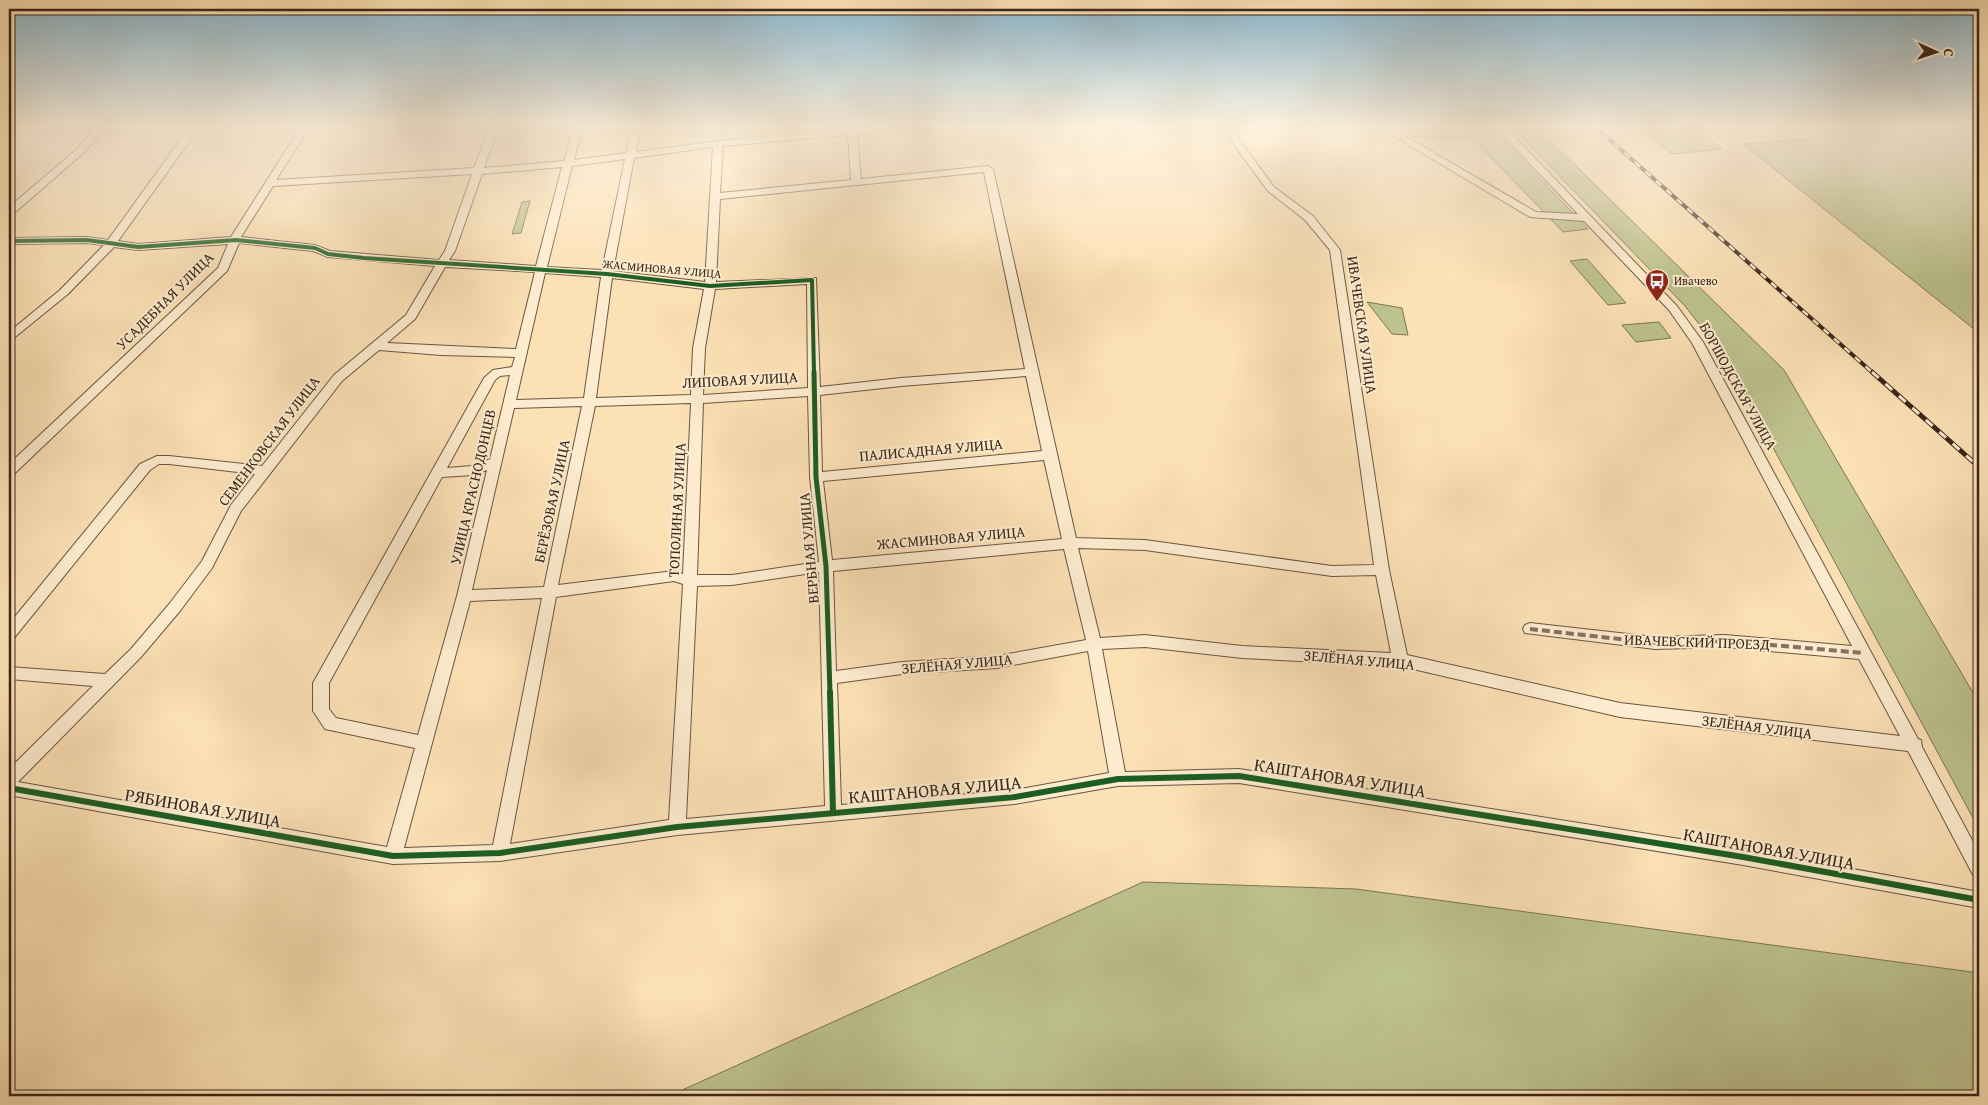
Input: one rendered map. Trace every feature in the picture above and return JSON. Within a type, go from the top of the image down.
[{"type":"street","points":[[9,212],[50,177]]},
{"type":"street","points":[[9,338],[64,292],[104,253],[159,177]]},
{"type":"street","name":"УСАДЕБНАЯ УЛИЦА","points":[[9,471],[223,269],[239,231],[273,177]]},
{"type":"street","points":[[269,183],[390,177]]},
{"type":"street","name":"СЕМЕНКОВСКАЯ УЛИЦА","points":[[9,780],[147,640],[208,564],[236,508],[338,378],[410,317],[429,282],[444,263],[454,240],[475,177]]},
{"type":"street","name":"УЛИЦА КРАСНОДОНЦЕВ","points":[[393,856],[464,596],[541,269],[565,177]]},
{"type":"street","name":"БЕРЁЗОВАЯ УЛИЦА","points":[[500,853],[550,592],[589,403],[607,274],[626,177]]},
{"type":"street","name":"ТОПОЛИНАЯ УЛИЦА","points":[[677,827],[687,662],[699,348],[710,286],[717,177]]},
{"type":"street","points":[[855,177],[856,184]]},
{"type":"street","points":[[716,196],[926,177]]},
{"type":"street","points":[[989,177],[1048,455],[1094,644],[1118,779]]},
{"type":"street","name":"ИВАЧЕВСКАЯ УЛИЦА","points":[[1262,177],[1280,198],[1309,218],[1335,250],[1382,570],[1400,660]]},
{"type":"street","points":[[1468,177],[1534,215],[1587,218]]},
{"type":"street","name":"БОРШОДСКАЯ УЛИЦА","points":[[1547,177],[1673,308],[1709,361],[1979,869]]},
{"type":"street","name":"ЖАСМИНОВАЯ УЛИЦА","points":[[9,242],[87,240],[113,242],[124,246],[138,246],[236,240],[315,248],[328,254],[607,274],[710,286],[812,280]]},
{"type":"street","name":"ВЕРБНАЯ УЛИЦА","points":[[812,280],[816,477],[826,566],[833,813]]},
{"type":"street","points":[[376,346],[441,352],[522,353]]},
{"type":"street","points":[[424,743],[332,724],[320,711],[321,683],[490,378],[497,373],[518,370]]},
{"type":"street","name":"ЛИПОВАЯ УЛИЦА","points":[[510,404],[698,399],[815,392],[902,382],[1032,372]]},
{"type":"street","name":"ПАЛИСАДНАЯ УЛИЦА","points":[[816,477],[1048,455]]},
{"type":"street","points":[[9,634],[145,467],[157,460],[169,460],[266,470]]},
{"type":"street","points":[[438,473],[474,470],[497,461]]},
{"type":"street","name":"ЖАСМИНОВАЯ УЛИЦА","points":[[464,596],[550,592],[674,576],[689,582],[732,580],[826,566],[1070,543],[1146,546],[1332,571],[1382,570]]},
{"type":"street","name":"ИВАЧЕВСКИЙ ПРОЕЗД","points":[[1530,629],[1655,643],[1725,641],[1864,653]]},
{"type":"street","name":"ЗЕЛЁНАЯ УЛИЦА","points":[[829,678],[902,668],[997,662],[1094,644],[1146,641],[1242,652],[1400,660],[1620,710],[1915,746]]},
{"type":"street","points":[[9,673],[108,681]]},
{"type":"street","name":"КАШТАНОВАЯ УЛИЦА","points":[[393,856],[500,853],[677,827],[1015,797],[1118,779],[1239,776],[1743,857],[1979,900]]},
{"type":"street","name":"РЯБИНОВАЯ УЛИЦА","points":[[9,788],[393,856]]},
{"type":"green space","points":[[1509,177],[1538,177],[1588,229],[1563,232]]},
{"type":"green space","points":[[1560,177],[1587,177],[1784,370],[1979,703],[1979,829],[1723,355],[1685,306]]},
{"type":"green space","points":[[1784,177],[1979,177],[1979,333]]},
{"type":"green space","points":[[530,201],[521,233],[512,234],[522,202]]},
{"type":"green space","points":[[1587,259],[1626,303],[1608,305],[1570,261]]},
{"type":"green space","points":[[1367,302],[1402,308],[1408,335],[1392,334]]},
{"type":"green space","points":[[1659,322],[1671,338],[1636,342],[1622,325]]},
{"type":"green space","points":[[1143,882],[1356,889],[1979,973],[1979,1096],[669,1096]]},
{"type":"railway","points":[[1651,177],[1873,373]]},
{"type":"railway","points":[[1872,372],[1979,467]]},
{"type":"marked path","points":[[1530,629],[1655,643],[1725,641],[1864,653]]},
{"type":"cycle path","points":[[9,241],[87,240],[138,247],[236,240],[315,248],[328,254],[364,258],[607,274],[710,286],[812,280],[816,477],[826,566],[833,813]]},
{"type":"cycle path","points":[[9,788],[393,856],[500,853],[677,827],[1015,797],[1118,779],[1239,776],[1743,857],[1979,900]]},
{"type":"place","name":"Ивачево","points":[[1657,302]]}]
